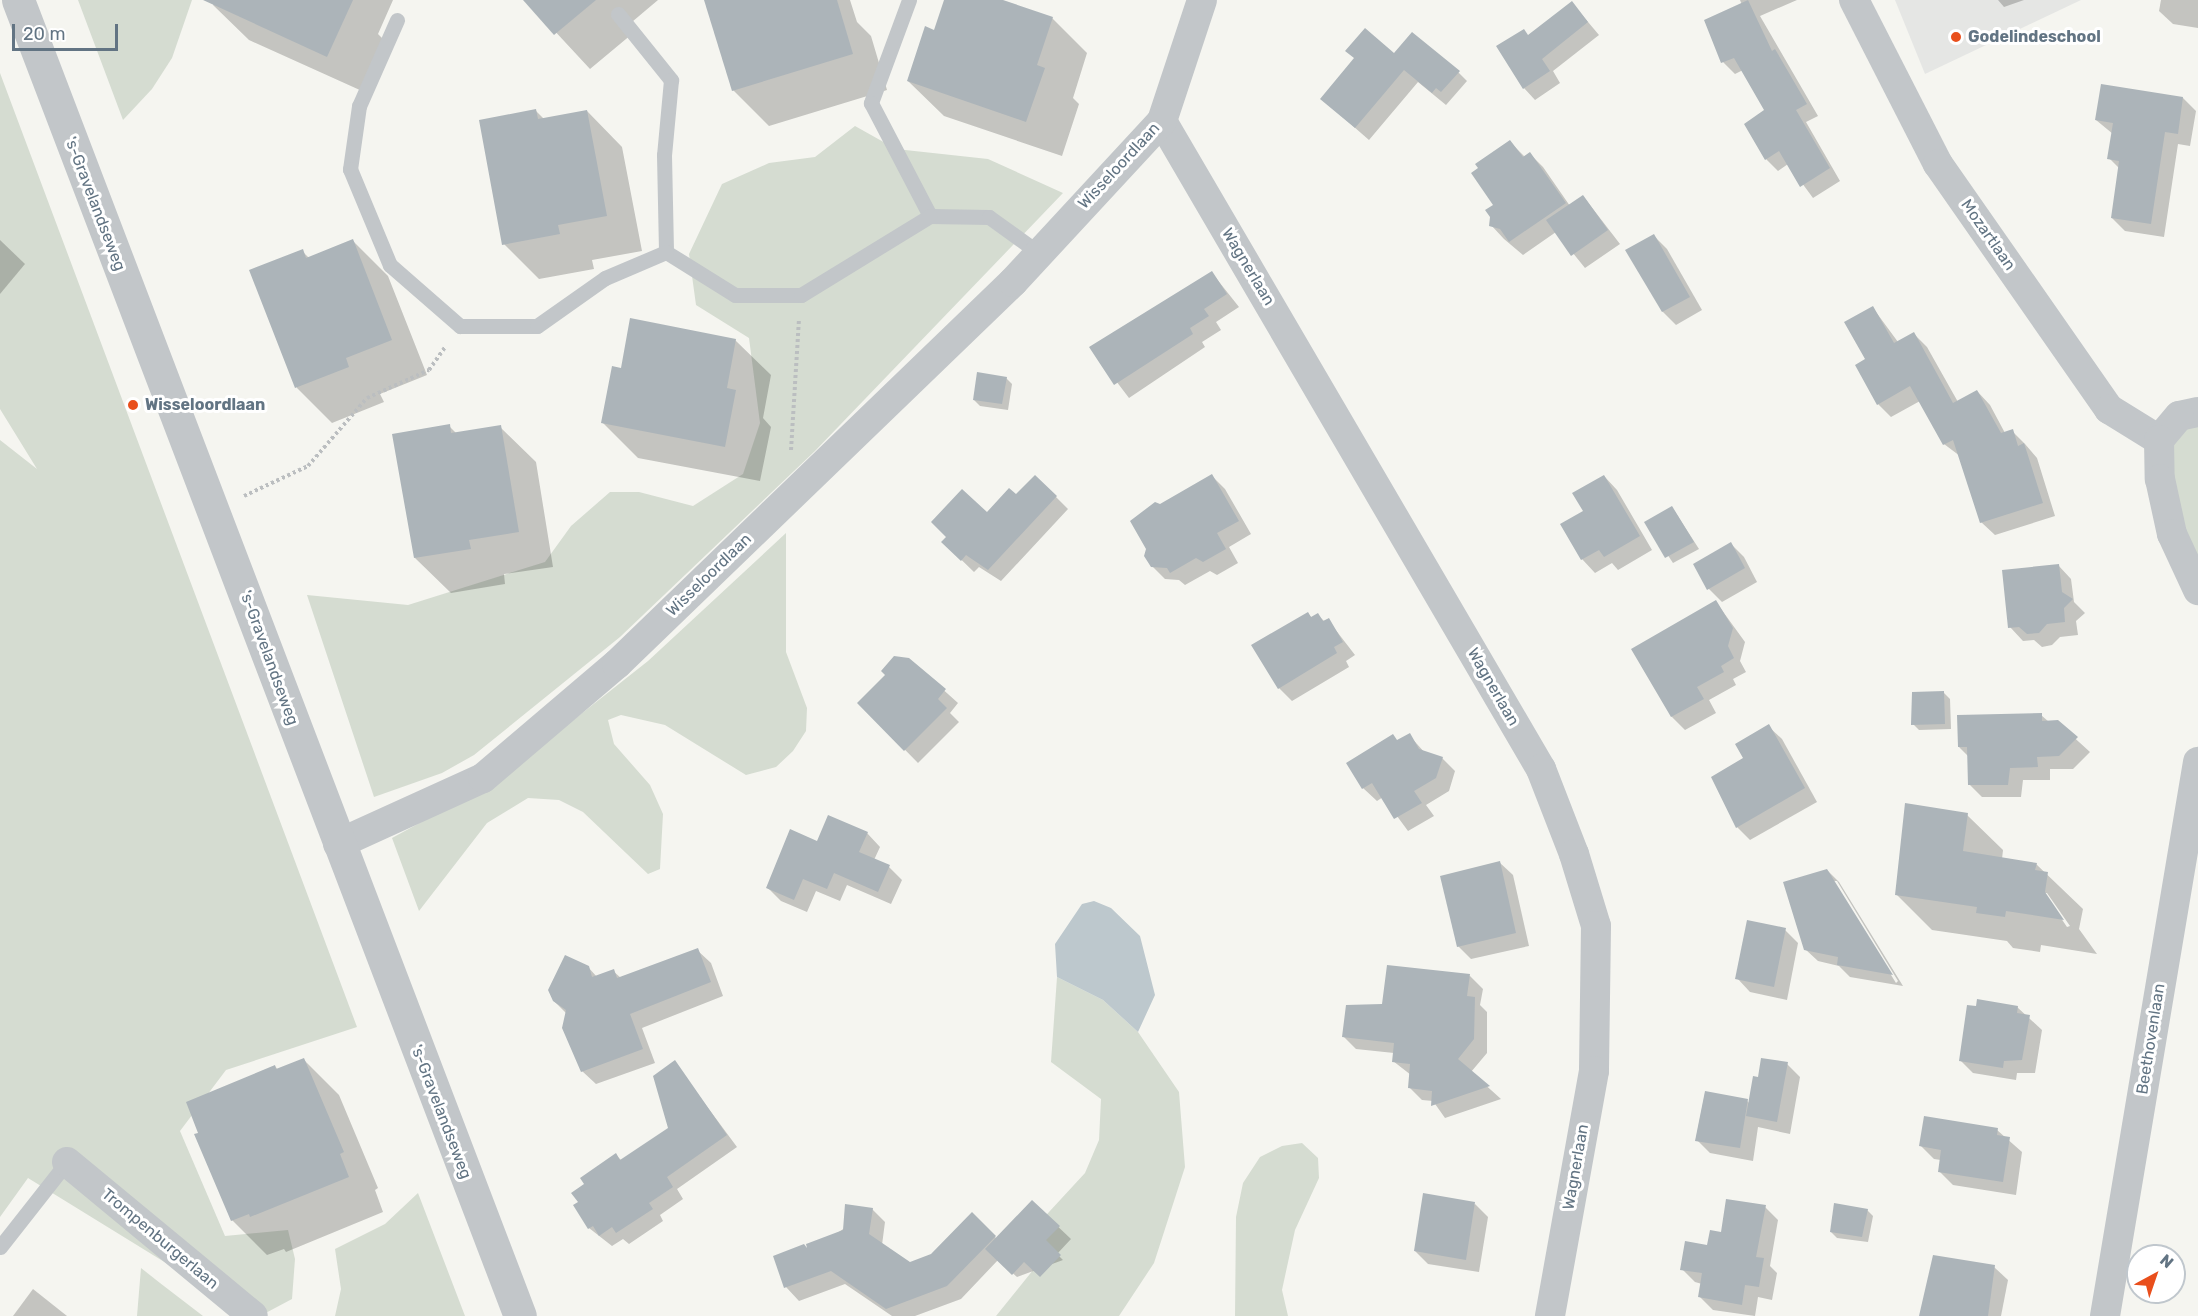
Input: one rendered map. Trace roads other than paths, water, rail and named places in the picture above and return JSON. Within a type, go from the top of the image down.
[{"type":"street","name":"'s-Gravelandseweg","points":[[18,0],[338,844],[520,1316]]},
{"type":"street","name":"Wisseloordlaan","points":[[338,844],[483,778],[616,664],[1013,282],[1162,121],[1202,0]]},
{"type":"street","name":"Mozartlaan","points":[[1854,0],[1938,164],[2109,409],[2159,440]]},
{"type":"street","name":"Wagnerlaan","points":[[1162,121],[1541,769],[1574,854],[1596,926],[1594,1071],[1550,1316]]},
{"type":"street","points":[[2198,412],[2180,416],[2159,440],[2160,479],[2172,534],[2198,590]]},
{"type":"street","name":"Beethovenlaan","points":[[2105,1316],[2198,762]]},
{"type":"street","name":"Trompenburgerlaan","points":[[67,1162],[253,1316]]},
{"type":"lane","points":[[909,0],[871,103],[930,216]]},
{"type":"lane","points":[[618,14],[671,80],[664,155],[666,252]]},
{"type":"lane","points":[[397,20],[359,106],[350,169],[390,265],[460,326],[537,326],[605,278],[666,252]]},
{"type":"lane","points":[[666,252],[735,295],[801,295],[930,216],[989,217],[1039,253]]},
{"type":"lane","points":[[0,1247],[67,1162]]},
{"type":"place","name":"Godelindeschool","points":[[1956,37]]},
{"type":"place","name":"Wisseloordlaan","points":[[133,405]]}]
